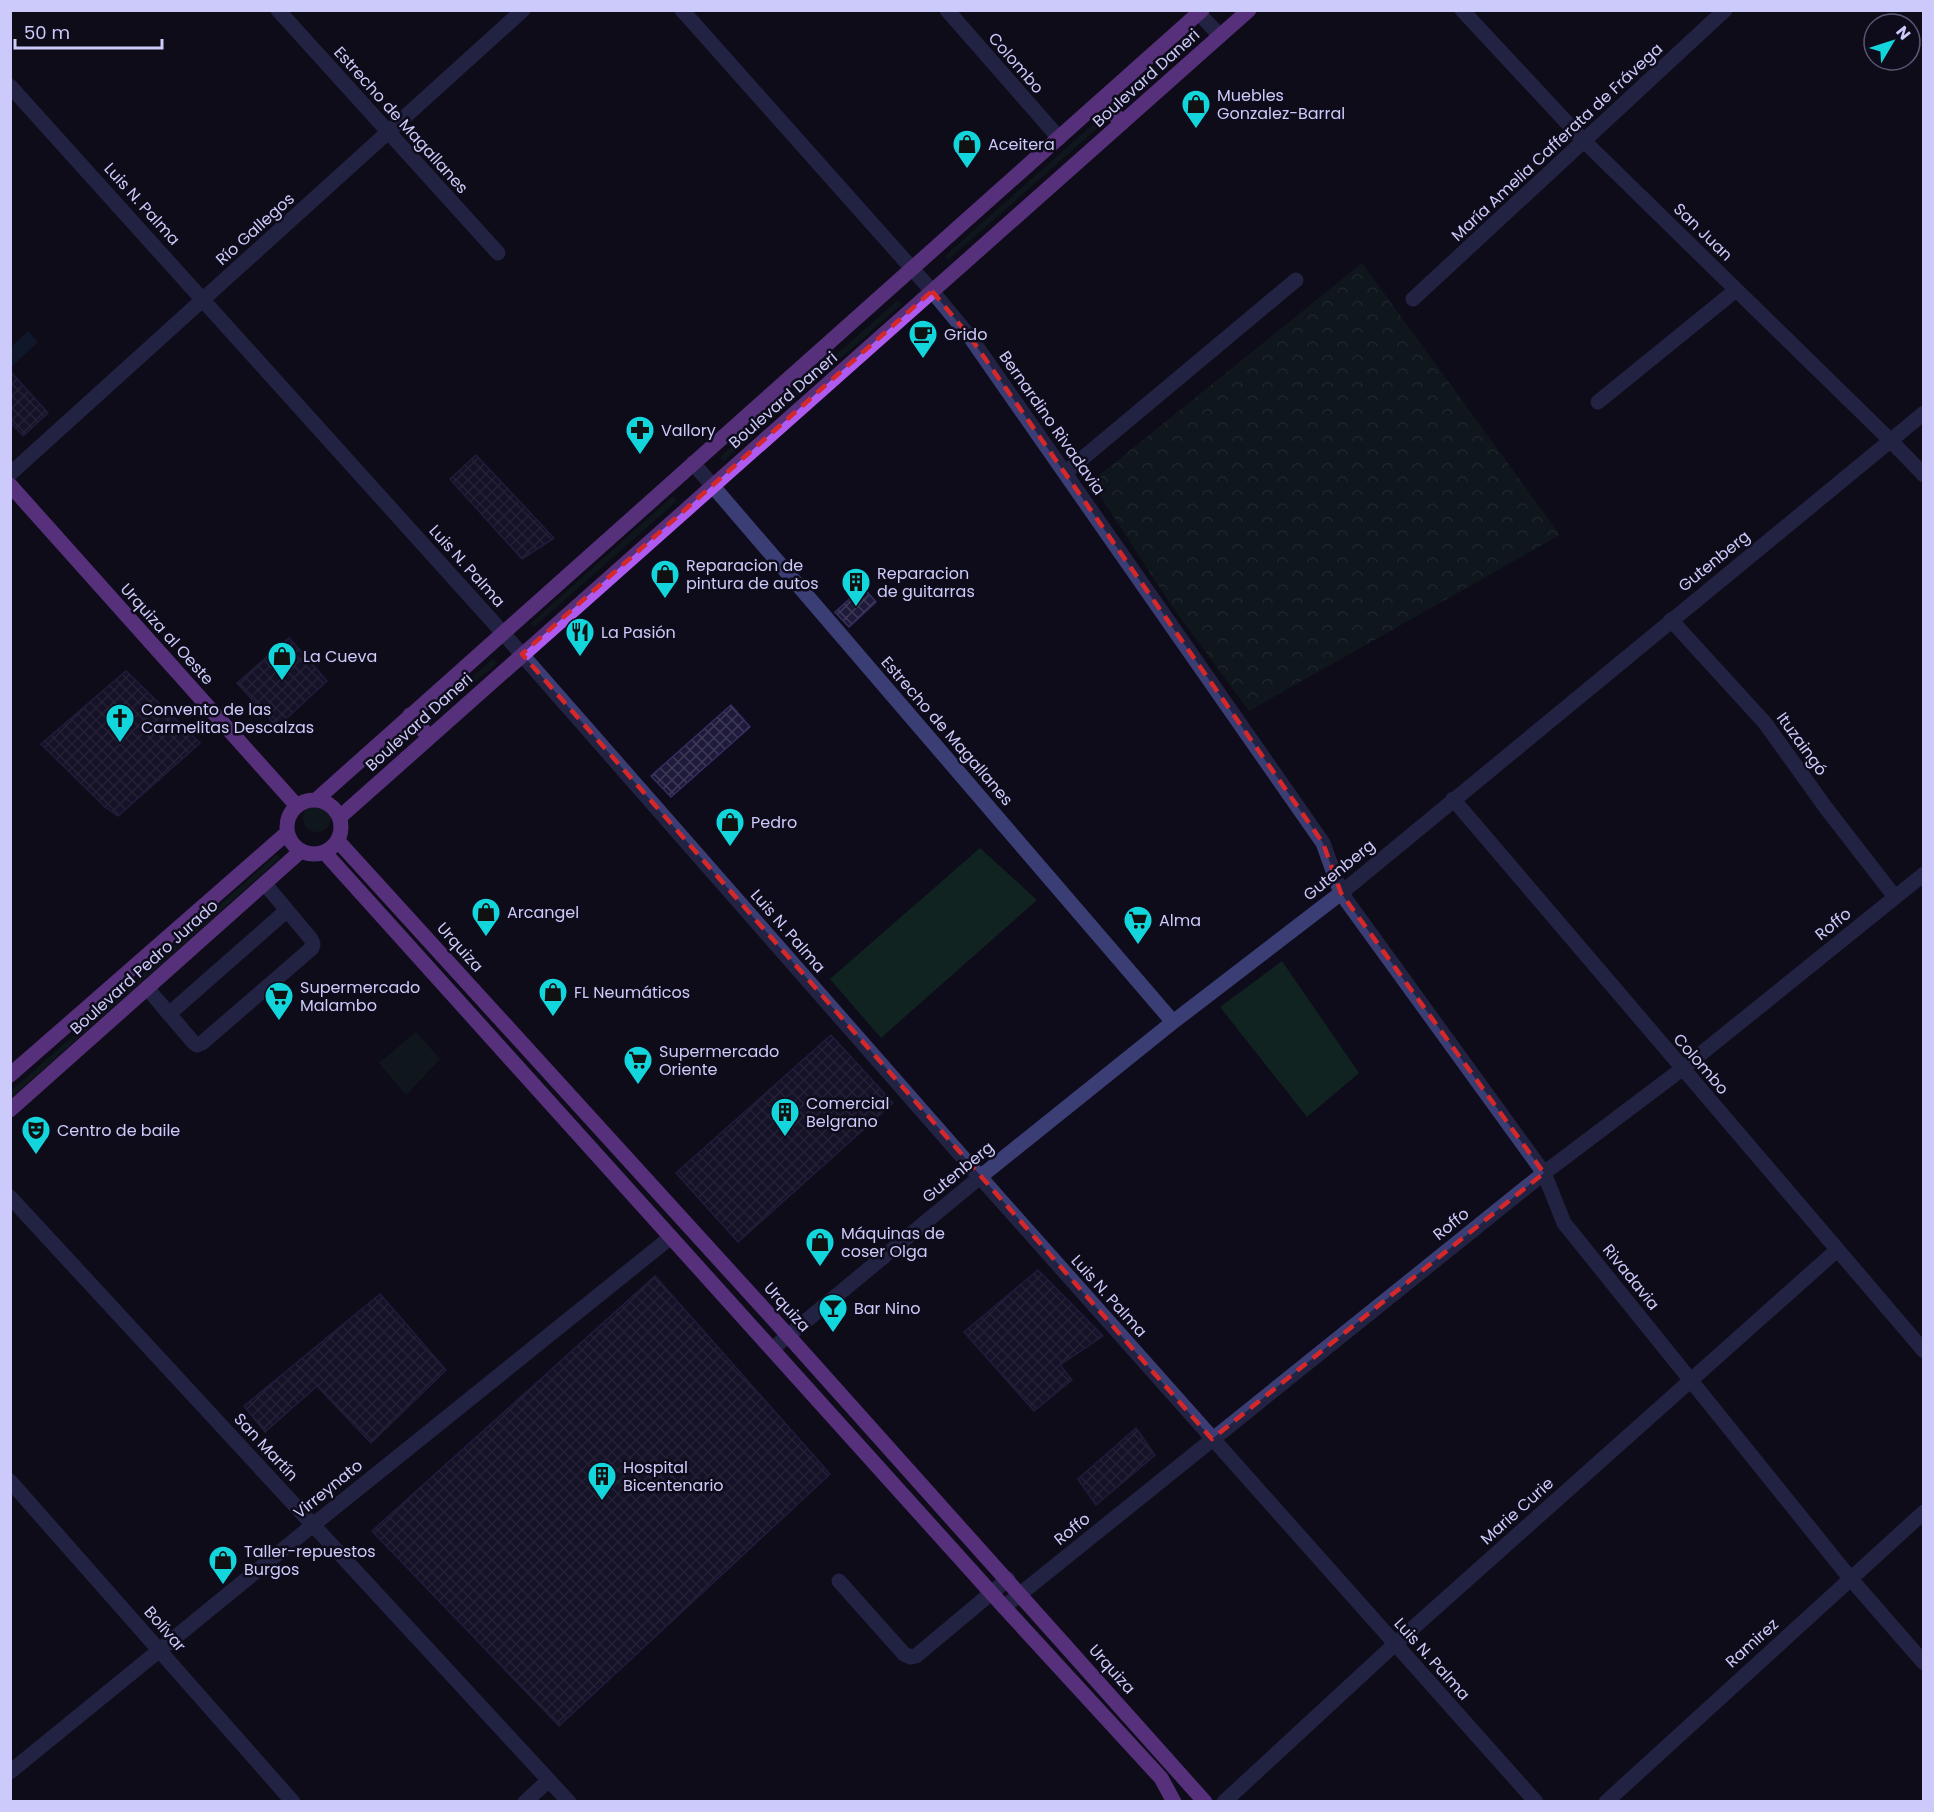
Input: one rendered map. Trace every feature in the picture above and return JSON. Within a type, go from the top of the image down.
[{"type":"main road","name":"Boulevard Daneri","points":[[340,817],[1250,10]]},
{"type":"main road","name":"Boulevard Daneri","points":[[316,800],[1199,12]]},
{"type":"main road","points":[[1102,100],[1122,123]]},
{"type":"main road","name":"Urquiza al Oeste","points":[[10,486],[297,806]]},
{"type":"main road","points":[[410,715],[429,737]]},
{"type":"main road","points":[[316,800],[330,805],[340,817],[341,833],[338,841],[325,853],[317,855],[301,852],[290,840],[287,832],[288,818],[297,806],[302,802],[316,800]]},
{"type":"main road","name":"Boulevard Pedro Jurado","points":[[10,1075],[287,832]]},
{"type":"main road","name":"Urquiza","points":[[338,841],[1021,1593],[1205,1802]]},
{"type":"main road","name":"Boulevard Pedro Jurado","points":[[10,1110],[301,852]]},
{"type":"main road","points":[[325,853],[1161,1779],[1174,1802]]},
{"type":"street","name":"Estrecho de Magallanes","points":[[278,10],[498,253]]},
{"type":"street","name":"Río Gallegos","points":[[10,474],[523,10]]},
{"type":"street","name":"Bernardino Rivadavia","points":[[682,10],[932,291],[970,337],[1323,843],[1341,892]]},
{"type":"street","name":"Colombo","points":[[947,10],[1059,138]]},
{"type":"street","name":"San Juan","points":[[1462,10],[1584,141],[1923,475]]},
{"type":"street","name":"María Amelia Cafferata de Frávega","points":[[1413,299],[1725,10]]},
{"type":"street","points":[[1199,12],[1220,36]]},
{"type":"street","name":"Luis N. Palma","points":[[10,86],[522,654],[980,1177],[1536,1802]]},
{"type":"street","points":[[1065,473],[1296,280]]},
{"type":"street","points":[[1598,402],[1737,290]]},
{"type":"street","name":"Gutenberg","points":[[772,1349],[980,1177],[1173,1022],[1341,892],[1923,412]]},
{"type":"street","name":"Estrecho de Magallanes","points":[[693,463],[1173,1022]]},
{"type":"street","name":"Ituzaingó","points":[[1671,620],[1765,723],[1826,808],[1895,897]]},
{"type":"street","name":"Colombo","points":[[1453,799],[1923,1351]]},
{"type":"street","name":"Roffo","points":[[1004,1607],[1544,1173],[1682,1069],[1923,874]]},
{"type":"street","points":[[147,988],[197,1045],[312,948],[313,944],[310,939],[265,884]]},
{"type":"street","name":"Rivadavia","points":[[1341,892],[1544,1173],[1564,1223],[1850,1578],[1923,1664]]},
{"type":"street","points":[[169,1014],[286,911]]},
{"type":"street","name":"San Martín","points":[[10,1197],[569,1802]]},
{"type":"street","name":"Virreynato","points":[[10,1772],[670,1237]]},
{"type":"street","name":"Marie Curie","points":[[1224,1802],[1395,1644],[1837,1250]]},
{"type":"street","name":"Bolívar","points":[[10,1481],[293,1802]]},
{"type":"street","name":"Ramirez","points":[[1606,1802],[1923,1512]]},
{"type":"street","points":[[839,1581],[904,1654],[910,1657],[916,1656],[1008,1579]]},
{"type":"street","points":[[525,1802],[549,1780]]},
{"type":"highlighted area","points":[[932,291],[970,337],[1323,843],[1341,893],[1544,1173],[1212,1439],[522,654]]},
{"type":"green space","points":[[1185,41],[1188,45],[1127,98],[1123,94]]},
{"type":"green space","points":[[1099,119],[1102,124],[948,260],[945,256]]},
{"type":"green space","points":[[1362,263],[1560,535],[1249,711],[1171,605],[1091,482]]},
{"type":"green space","points":[[898,300],[902,304],[724,461],[720,457]]},
{"type":"green space","points":[[673,496],[677,501],[534,627],[531,623]]},
{"type":"green space","points":[[493,659],[497,663],[440,712],[436,708]]},
{"type":"green space","points":[[317,804],[327,808],[331,818],[327,828],[317,832],[307,828],[303,818],[307,808]]},
{"type":"green space","points":[[980,848],[1037,900],[881,1038],[830,979]]},
{"type":"green space","points":[[277,854],[280,858],[11,1098],[11,1091]]},
{"type":"green space","points":[[1282,961],[1359,1073],[1307,1117],[1220,1007]]},
{"type":"green space","points":[[416,1032],[440,1059],[406,1095],[379,1063]]},
{"type":"water","points":[[28,331],[38,342],[11,367],[11,347]]},
{"type":"building","points":[[10,371],[48,413],[23,436],[10,422]]},
{"type":"building","points":[[476,455],[554,538],[522,559],[450,479]]},
{"type":"building","name":"Reparacion de guitarras","points":[[863,587],[876,602],[849,627],[835,612]]},
{"type":"building","name":"La Cueva","points":[[289,638],[327,681],[277,727],[237,683]]},
{"type":"building","name":"Convento de las Carmelitas Descalzas","points":[[126,671],[200,743],[118,816],[105,807],[41,744]]},
{"type":"building","points":[[731,705],[750,727],[671,797],[651,776]]},
{"type":"building","name":"Comercial Belgrano","points":[[831,1035],[893,1103],[738,1242],[676,1173]]},
{"type":"building","points":[[1038,1270],[1103,1336],[1060,1365],[1072,1380],[1034,1411],[964,1332]]},
{"type":"building","name":"Hospital Bicentenario","points":[[655,1276],[830,1474],[559,1726],[372,1531]]},
{"type":"building","points":[[380,1294],[446,1370],[371,1443],[317,1386],[265,1432],[244,1406]]},
{"type":"building","points":[[1136,1428],[1155,1455],[1096,1505],[1078,1479]]},
{"type":"place","name":"Muebles Gonzalez-Barral","points":[[1196,130]]},
{"type":"place","name":"Aceitera","points":[[967,170]]},
{"type":"place","name":"Grido","points":[[923,360]]},
{"type":"place","name":"Vallory","points":[[640,456]]},
{"type":"place","name":"Reparacion de pintura de autos","points":[[665,600]]},
{"type":"place","name":"Reparacion de guitarras","points":[[856,608]]},
{"type":"place","name":"La Pasión","points":[[580,658]]},
{"type":"place","name":"La Cueva","points":[[282,682]]},
{"type":"place","name":"Convento de las Carmelitas Descalzas","points":[[120,744]]},
{"type":"place","name":"Pedro","points":[[730,848]]},
{"type":"place","name":"Arcangel","points":[[486,938]]},
{"type":"place","name":"Alma","points":[[1138,946]]},
{"type":"place","name":"FL Neumáticos","points":[[553,1018]]},
{"type":"place","name":"Supermercado Malambo","points":[[279,1022]]},
{"type":"place","name":"Supermercado Oriente","points":[[638,1086]]},
{"type":"place","name":"Comercial Belgrano","points":[[785,1138]]},
{"type":"place","name":"Centro de baile","points":[[36,1156]]},
{"type":"place","name":"Máquinas de coser Olga","points":[[820,1268]]},
{"type":"place","name":"Bar Nino","points":[[833,1334]]},
{"type":"place","name":"Hospital Bicentenario","points":[[602,1502]]},
{"type":"place","name":"Taller-repuestos Burgos","points":[[223,1586]]}]
